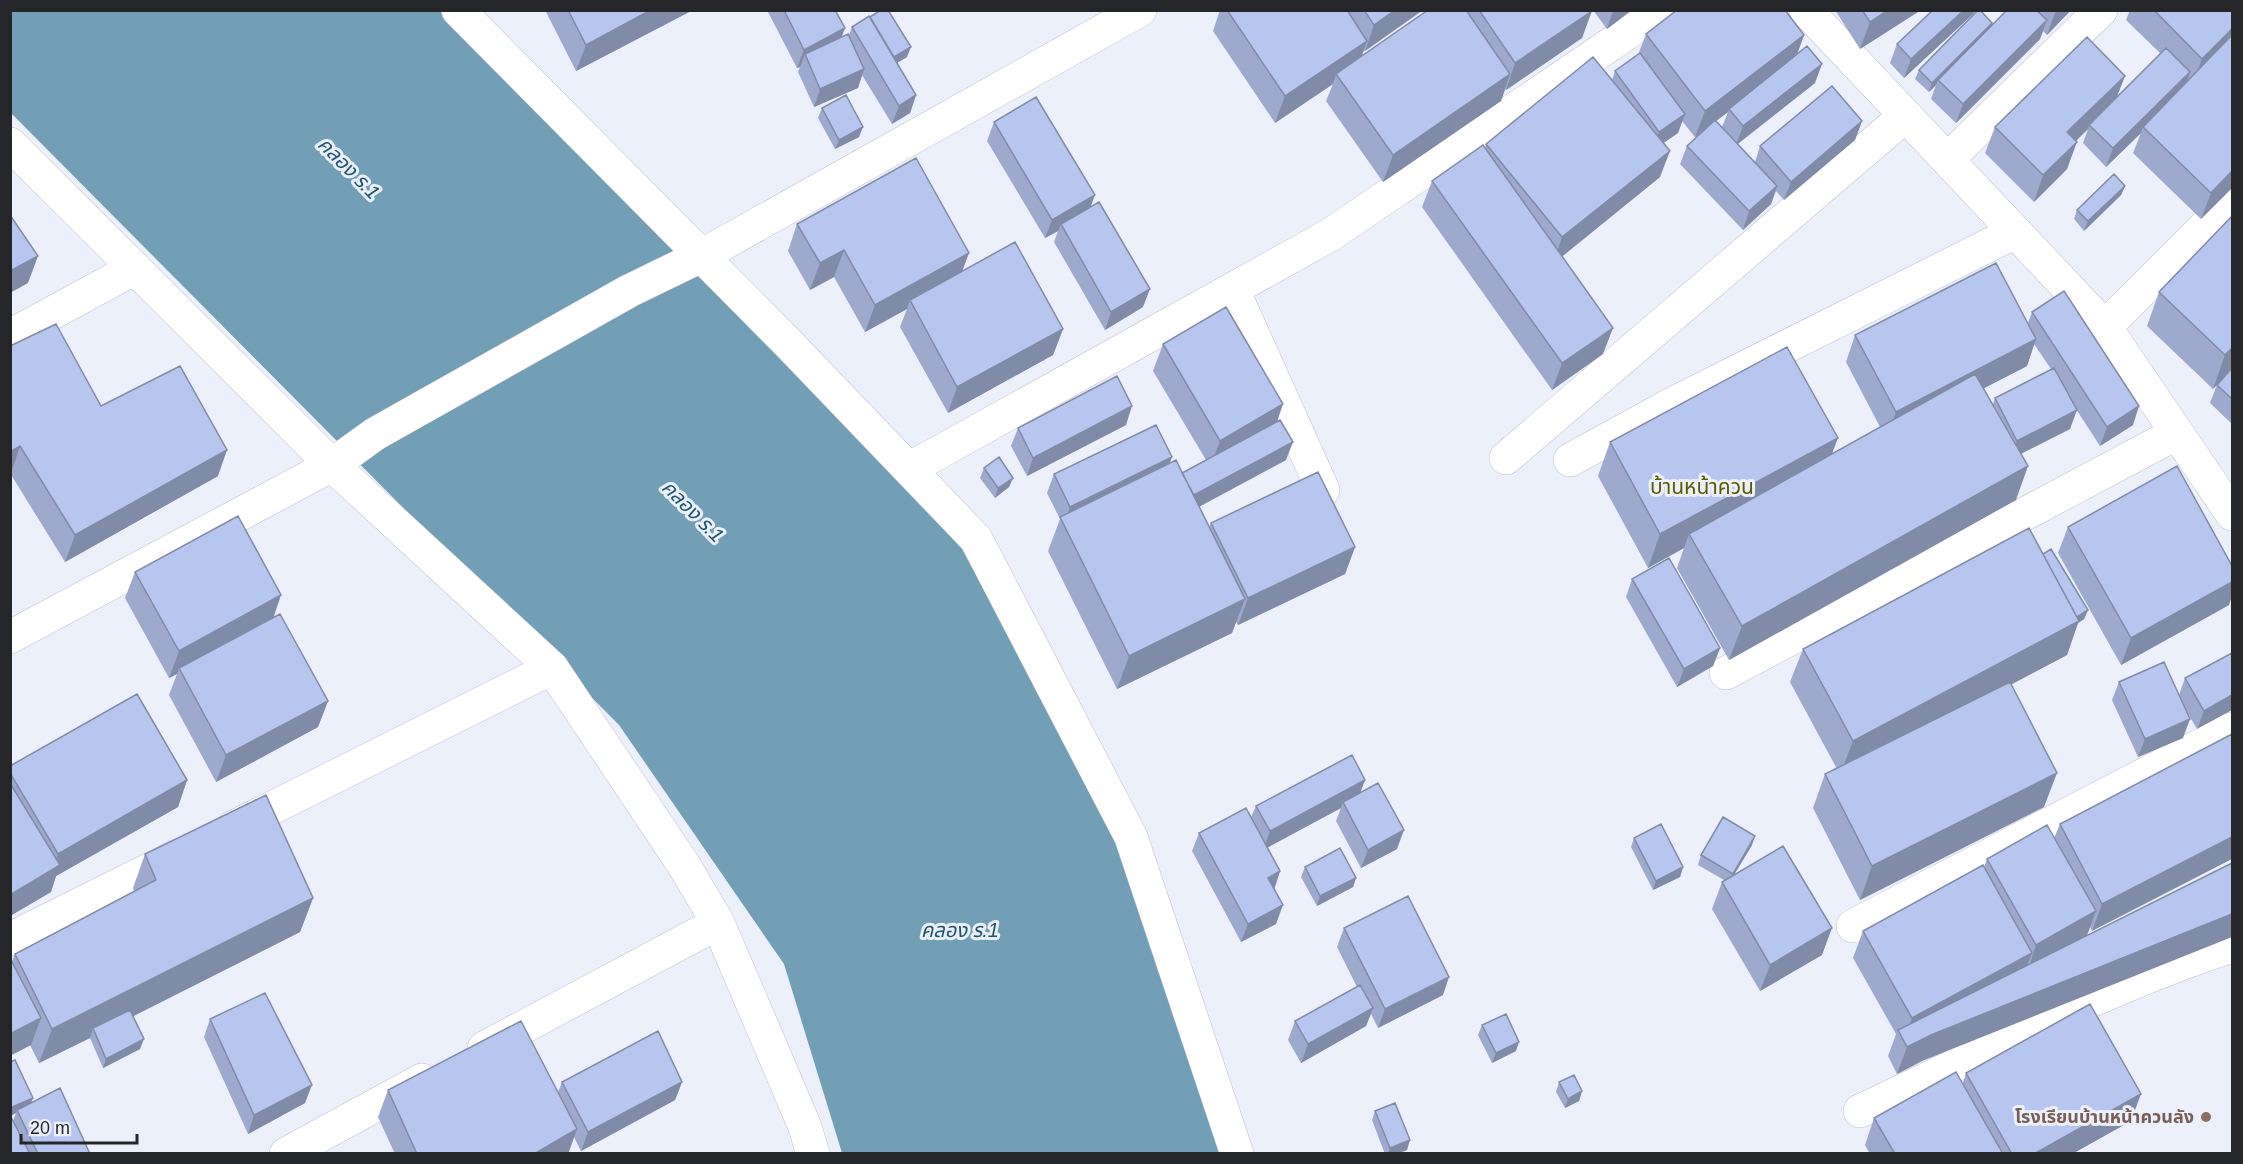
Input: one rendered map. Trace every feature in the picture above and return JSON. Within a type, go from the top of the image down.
[{"type":"street","points":[[458,10],[976,539],[1131,837],[1237,1154]]},
{"type":"street","points":[[10,637],[332,465],[375,434],[629,291],[701,256],[1140,10]]},
{"type":"street","points":[[909,469],[1330,235],[1661,10]]},
{"type":"street","points":[[1806,10],[1948,159],[2013,233],[2105,327],[2232,514]]},
{"type":"street","points":[[1948,159],[2101,10]]},
{"type":"street","points":[[1506,459],[1905,116]]},
{"type":"street","points":[[10,144],[332,465],[552,668],[685,867],[718,923],[805,1127],[813,1154]]},
{"type":"street","points":[[2105,327],[2232,200]]},
{"type":"street","points":[[1570,460],[1674,402],[2013,233]]},
{"type":"street","points":[[10,336],[135,268]]},
{"type":"street","points":[[1233,290],[1323,490]]},
{"type":"street","points":[[1726,673],[2177,433]]},
{"type":"street","points":[[10,939],[552,668]]},
{"type":"street","points":[[1852,926],[2232,729]]},
{"type":"street","points":[[286,1154],[718,923]]},
{"type":"street","points":[[1860,1111],[2079,1007],[2201,956],[2232,946]]},
{"type":"water","name":"คลอง ร.1","points":[[10,11],[444,11],[954,534],[1121,841],[1222,1153],[842,1153],[784,964],[619,725],[11,113]]},
{"type":"building","points":[[568,10],[651,10],[586,45]]},
{"type":"building","points":[[784,10],[835,10],[845,28],[804,50]]},
{"type":"building","points":[[881,10],[888,10],[911,47],[894,57],[870,17]]},
{"type":"building","points":[[1227,10],[1347,10],[1367,41],[1285,96]]},
{"type":"building","points":[[1364,10],[1395,10],[1374,25]]},
{"type":"building","points":[[1428,10],[1466,10],[1510,74],[1393,155],[1336,74]]},
{"type":"building","points":[[1479,10],[1591,10],[1592,11],[1515,63]]},
{"type":"building","points":[[1677,10],[1785,10],[1804,35],[1705,111],[1646,34]]},
{"type":"building","points":[[1862,10],[1888,10],[1870,22]]},
{"type":"building","points":[[1933,10],[1964,10],[1911,59],[1897,44]]},
{"type":"building","points":[[1978,10],[1992,23],[1932,83],[1919,70]]},
{"type":"building","points":[[2007,10],[2036,10],[2047,20],[1963,104],[1938,80]]},
{"type":"building","points":[[2154,10],[2232,10],[2232,29],[2202,59]]},
{"type":"building","points":[[869,16],[916,95],[899,106],[852,27]]},
{"type":"building","points":[[848,34],[864,69],[820,89],[805,54]]},
{"type":"building","points":[[2232,35],[2232,171],[2211,193],[2143,127]]},
{"type":"building","points":[[2087,37],[2125,76],[2067,132],[2077,142],[2043,175],[1995,127]]},
{"type":"building","points":[[1807,46],[1822,64],[1743,126],[1729,109]]},
{"type":"building","points":[[2166,48],[2190,72],[2113,148],[2089,125]]},
{"type":"building","points":[[1640,53],[1685,114],[1659,132],[1615,71]]},
{"type":"building","points":[[1593,57],[1670,151],[1562,237],[1486,144]]},
{"type":"building","points":[[1832,86],[1862,121],[1791,182],[1760,146]]},
{"type":"building","points":[[846,95],[863,127],[839,140],[822,108]]},
{"type":"building","points":[[1036,97],[1095,195],[1052,220],[994,122]]},
{"type":"building","points":[[1715,120],[1777,186],[1749,211],[1687,146]]},
{"type":"building","points":[[1483,145],[1613,328],[1562,363],[1432,181]]},
{"type":"building","points":[[916,158],[969,253],[875,305],[844,250],[820,263],[797,224]]},
{"type":"building","points":[[2114,174],[2125,186],[2088,221],[2077,210]]},
{"type":"building","points":[[1099,202],[1150,289],[1111,312],[1061,224]]},
{"type":"building","points":[[10,215],[38,256],[10,271]]},
{"type":"building","points":[[2232,216],[2232,348],[2225,355],[2159,292]]},
{"type":"building","points":[[1015,242],[1063,329],[957,387],[910,300]]},
{"type":"building","points":[[1996,263],[2036,339],[1896,412],[1855,335]]},
{"type":"building","points":[[2064,291],[2139,406],[2107,427],[2032,312]]},
{"type":"building","points":[[1226,307],[1283,404],[1220,441],[1163,344]]},
{"type":"building","points":[[56,324],[101,406],[180,366],[227,450],[75,535],[20,446],[10,452],[10,346]]},
{"type":"building","points":[[1787,347],[1838,438],[1660,534],[1610,442]]},
{"type":"building","points":[[2054,368],[2077,410],[2017,441],[1995,398]]},
{"type":"building","points":[[2232,368],[2232,399],[2217,385]]},
{"type":"building","points":[[1975,374],[2028,466],[1742,626],[1689,534]]},
{"type":"building","points":[[1117,376],[1132,406],[1033,458],[1018,428]]},
{"type":"building","points":[[1280,420],[1293,442],[1194,495],[1182,473]]},
{"type":"building","points":[[1156,425],[1172,457],[1070,507],[1054,474]]},
{"type":"building","points":[[999,457],[1013,478],[998,488],[984,468]]},
{"type":"building","points":[[1176,460],[1245,599],[1129,656],[1060,517]]},
{"type":"building","points":[[2177,466],[2232,566],[2232,582],[2131,638],[2068,527]]},
{"type":"building","points":[[1318,472],[1355,547],[1248,598],[1211,523]]},
{"type":"building","points":[[238,516],[281,595],[179,651],[135,572]]},
{"type":"building","points":[[2029,528],[2079,621],[1853,741],[1803,649]]},
{"type":"building","points":[[2051,549],[2088,610],[2077,617],[2043,554]]},
{"type":"building","points":[[1669,558],[1720,648],[1684,669],[1632,579]]},
{"type":"building","points":[[280,614],[328,701],[226,755],[179,668]]},
{"type":"building","points":[[2232,653],[2232,695],[2204,711],[2185,678]]},
{"type":"building","points":[[2164,662],[2190,719],[2145,739],[2119,682]]},
{"type":"building","points":[[2010,682],[2057,773],[1872,866],[1825,774]]},
{"type":"building","points":[[137,694],[187,780],[58,854],[10,773],[10,766]]},
{"type":"building","points":[[2232,734],[2232,837],[2102,904],[2060,824]]},
{"type":"building","points":[[1352,755],[1365,780],[1270,831],[1256,806]]},
{"type":"building","points":[[10,783],[60,865],[10,895]]},
{"type":"building","points":[[1378,783],[1404,830],[1368,850],[1343,802]]},
{"type":"building","points":[[266,795],[313,898],[52,1029],[15,954],[156,880],[145,854]]},
{"type":"building","points":[[1246,808],[1280,871],[1268,878],[1283,905],[1248,924],[1199,833]]},
{"type":"building","points":[[1723,817],[1755,836],[1733,874],[1701,855]]},
{"type":"building","points":[[1661,824],[1683,867],[1656,881],[1634,838]]},
{"type":"building","points":[[2047,825],[2096,911],[2036,945],[1987,859]]},
{"type":"building","points":[[1783,846],[1832,928],[1770,965],[1722,882]]},
{"type":"building","points":[[1340,848],[1356,878],[1320,896],[1305,867]]},
{"type":"building","points":[[2232,863],[2232,914],[1931,1035],[1907,1047],[1898,1030]]},
{"type":"building","points":[[1983,865],[2032,953],[1912,1018],[1863,931]]},
{"type":"building","points":[[1408,896],[1449,977],[1385,1009],[1344,928]]},
{"type":"building","points":[[10,958],[41,1018],[10,1034]]},
{"type":"building","points":[[1360,985],[1373,1008],[1308,1044],[1295,1021]]},
{"type":"building","points":[[265,993],[312,1085],[254,1115],[210,1019]]},
{"type":"building","points":[[2090,1004],[2141,1094],[2034,1154],[2012,1154],[1966,1073]]},
{"type":"building","points":[[130,1010],[144,1039],[106,1059],[93,1028]]},
{"type":"building","points":[[1506,1014],[1519,1042],[1496,1053],[1482,1025]]},
{"type":"building","points":[[521,1021],[577,1129],[534,1154],[417,1154],[388,1090]]},
{"type":"building","points":[[658,1031],[682,1082],[588,1132],[562,1082]]},
{"type":"building","points":[[15,1060],[33,1098],[10,1108],[10,1062]]},
{"type":"building","points":[[1956,1072],[2003,1154],[1895,1154],[1874,1118]]},
{"type":"building","points":[[1574,1075],[1582,1091],[1568,1099],[1559,1082]]},
{"type":"building","points":[[60,1088],[90,1154],[38,1154],[17,1110]]},
{"type":"building","points":[[1395,1103],[1410,1140],[1390,1148],[1375,1111]]},
{"type":"building","points":[[10,1115],[30,1154],[10,1154]]},
{"type":"place","name":"โรงเรียนบ้านหน้าควนลัง","points":[[2206,1117]]},
{"type":"district","name":"บ้านหน้าควน","points":[[1702,487]]}]
